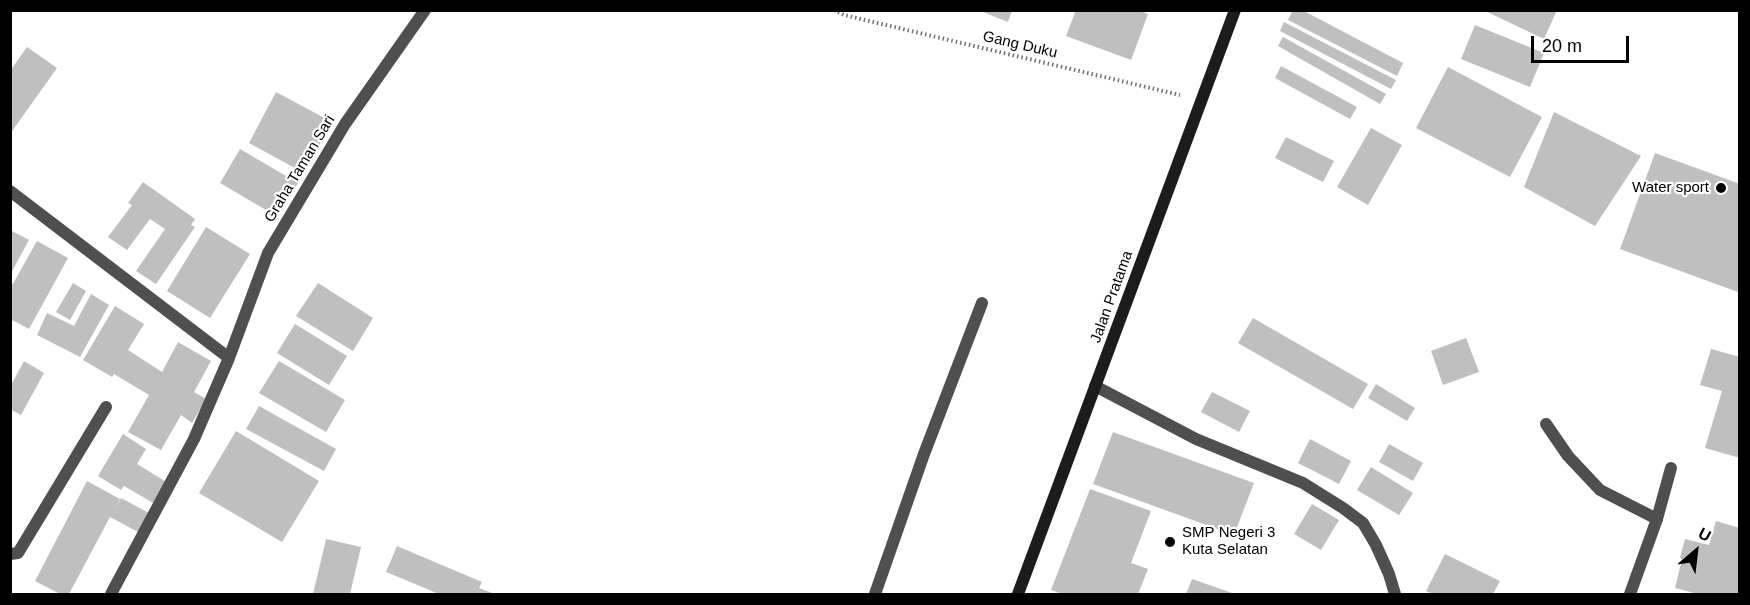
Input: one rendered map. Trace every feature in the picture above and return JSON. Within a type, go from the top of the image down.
[{"type":"street","name":"Graha Taman Sari","points":[[111,594],[194,439],[229,358],[268,253],[345,124],[425,10]]},
{"type":"street","name":"Jalan Pratama","points":[[1018,594],[1235,10]]},
{"type":"street","points":[[10,191],[229,358]]},
{"type":"street","points":[[875,594],[924,454],[982,303]]},
{"type":"street","points":[[1095,386],[1196,439],[1303,483],[1343,508],[1363,523],[1376,545],[1395,594]]},
{"type":"street","points":[[10,554],[18,553],[106,407]]},
{"type":"street","points":[[1546,424],[1568,456],[1600,490],[1657,519]]},
{"type":"street","points":[[1630,594],[1657,519],[1671,468]]},
{"type":"path","name":"Gang Duku","points":[[834,10],[856,18],[1202,100]]},
{"type":"building","points":[[978,10],[1012,10],[1008,22]]},
{"type":"building","points":[[1076,10],[1137,10],[1148,14],[1131,60],[1066,36]]},
{"type":"building","points":[[1293,10],[1302,10],[1403,63],[1397,76],[1288,20]]},
{"type":"building","points":[[1483,10],[1557,10],[1544,39]]},
{"type":"building","points":[[1284,22],[1396,80],[1391,89],[1280,31]]},
{"type":"building","points":[[1475,25],[1544,53],[1530,87],[1461,59]]},
{"type":"building","points":[[1283,37],[1386,94],[1380,104],[1278,46]]},
{"type":"building","points":[[27,47],[57,68],[10,134],[10,71]]},
{"type":"building","points":[[1281,66],[1357,107],[1350,119],[1275,78]]},
{"type":"building","points":[[1448,67],[1542,117],[1510,177],[1416,128]]},
{"type":"building","points":[[276,92],[332,122],[304,173],[249,143]]},
{"type":"building","points":[[1554,112],[1641,156],[1595,226],[1524,187]]},
{"type":"building","points":[[1371,128],[1402,145],[1368,205],[1337,187]]},
{"type":"building","points":[[1286,137],[1334,161],[1323,182],[1275,158]]},
{"type":"building","points":[[240,149],[298,183],[278,217],[220,183]]},
{"type":"building","points":[[1655,153],[1740,184],[1738,292],[1620,249]]},
{"type":"building","points":[[143,182],[195,219],[191,225],[195,227],[156,284],[136,271],[165,229],[150,219],[127,250],[108,237],[132,205],[128,203]]},
{"type":"building","points":[[206,227],[250,254],[210,318],[167,291]]},
{"type":"building","points":[[10,230],[29,240],[10,275]]},
{"type":"building","points":[[37,241],[68,258],[29,329],[10,319],[10,289]]},
{"type":"building","points":[[73,283],[86,291],[70,320],[56,312]]},
{"type":"building","points":[[318,283],[373,318],[353,351],[296,316]]},
{"type":"building","points":[[91,294],[109,305],[80,357],[37,335],[47,313],[74,326]]},
{"type":"building","points":[[115,306],[144,324],[128,350],[162,372],[178,342],[211,361],[194,392],[206,399],[192,423],[181,415],[161,450],[128,432],[149,395],[114,374],[112,377],[83,360]]},
{"type":"building","points":[[1253,318],[1368,384],[1353,409],[1238,343]]},
{"type":"building","points":[[295,324],[347,356],[329,385],[277,353]]},
{"type":"building","points":[[1466,338],[1479,372],[1443,385],[1431,351]]},
{"type":"building","points":[[1711,349],[1740,357],[1740,458],[1705,448],[1722,391],[1700,385]]},
{"type":"building","points":[[24,361],[44,373],[21,415],[10,409],[10,387]]},
{"type":"building","points":[[279,361],[345,400],[326,432],[259,393]]},
{"type":"building","points":[[1376,384],[1415,408],[1407,421],[1368,398]]},
{"type":"building","points":[[1212,392],[1250,411],[1239,432],[1201,412]]},
{"type":"building","points":[[259,406],[336,449],[324,471],[246,429]]},
{"type":"building","points":[[236,431],[319,481],[282,542],[199,493]]},
{"type":"building","points":[[1113,432],[1254,483],[1234,535],[1093,484]]},
{"type":"building","points":[[123,434],[146,449],[137,464],[168,483],[155,504],[124,486],[121,490],[98,476]]},
{"type":"building","points":[[1310,439],[1351,461],[1339,484],[1298,463]]},
{"type":"building","points":[[1389,444],[1423,463],[1413,481],[1379,462]]},
{"type":"building","points":[[1371,467],[1413,493],[1399,515],[1357,490]]},
{"type":"building","points":[[87,481],[120,499],[115,510],[121,498],[149,513],[138,532],[110,517],[69,594],[60,594],[35,581]]},
{"type":"building","points":[[1090,489],[1151,511],[1131,563],[1148,569],[1138,594],[1062,594],[1051,590]]},
{"type":"building","points":[[1312,504],[1339,520],[1321,550],[1294,534]]},
{"type":"building","points":[[1716,521],[1740,528],[1740,594],[1698,594],[1675,588],[1685,539],[1709,545]]},
{"type":"building","points":[[326,539],[361,547],[350,594],[313,594]]},
{"type":"building","points":[[397,546],[482,582],[479,588],[495,594],[439,594],[386,572]]},
{"type":"building","points":[[1445,554],[1500,581],[1493,594],[1433,594],[1426,591]]},
{"type":"building","points":[[1192,579],[1235,594],[1186,594]]},
{"type":"place","name":"Water sport","points":[[1721,188]]},
{"type":"place","name":"SMP Negeri 3 Kuta Selatan","points":[[1170,542]]}]
